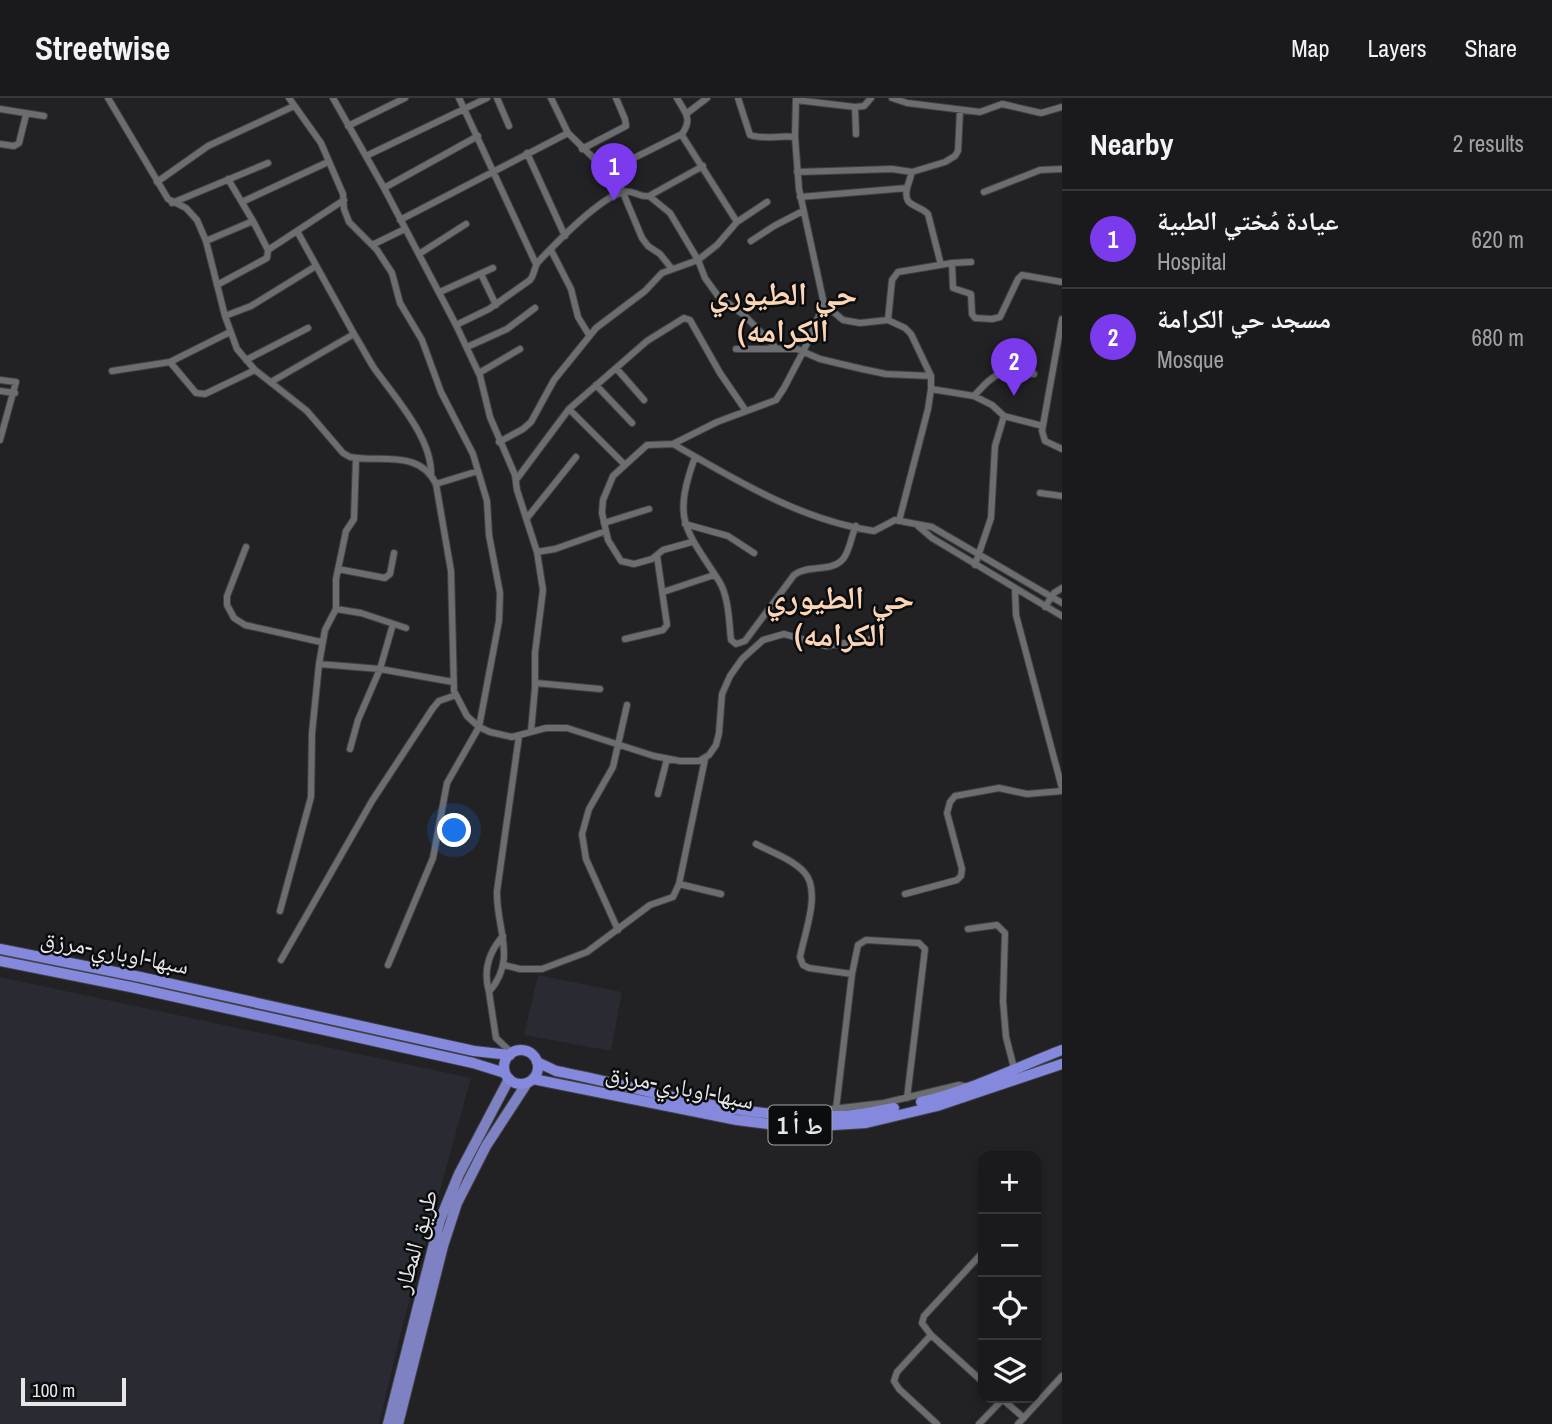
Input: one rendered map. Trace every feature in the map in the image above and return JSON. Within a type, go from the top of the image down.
[{"type":"highway","name":"سبها-اوباري-مرزق","points":[[0,949],[474,1051],[511,1054]]},
{"type":"highway","name":"سبها-اوباري-مرزق","points":[[0,961],[131,987],[473,1063],[507,1076]]},
{"type":"highway","points":[[131,987],[140,977]]},
{"type":"highway","name":"سبها-اوباري-مرزق","points":[[537,1062],[556,1071],[717,1107],[778,1115],[818,1116],[852,1115],[900,1107],[970,1088],[1062,1050]]},
{"type":"highway","points":[[525,1051],[537,1062],[537,1071],[530,1081],[517,1084],[507,1076],[504,1065],[511,1054],[525,1051]]},
{"type":"highway","name":"سبها-اوباري-مرزق","points":[[530,1081],[737,1120],[817,1126],[866,1123],[882,1117],[937,1106],[1062,1064]]},
{"type":"main road","name":"طريق المطار","points":[[388,1424],[440,1220],[459,1174],[507,1076]]},
{"type":"main road","name":"طريق المطار","points":[[398,1424],[443,1246],[457,1203],[486,1146],[530,1081]]},
{"type":"street","points":[[108,98],[157,181],[173,202],[191,213],[206,241],[230,332],[237,349],[246,360],[307,411],[343,453],[356,458],[411,461],[431,474]]},
{"type":"street","points":[[289,98],[319,140],[344,200],[349,222],[372,245],[393,273],[400,303],[422,340],[441,392],[473,454],[487,501],[489,535],[500,593],[500,607],[478,727],[447,783],[433,858],[388,965]]},
{"type":"street","points":[[333,98],[440,292],[467,347],[479,373],[499,442],[513,467],[537,552],[543,598],[535,653],[536,683],[531,731]]},
{"type":"street","points":[[348,126],[405,98]]},
{"type":"street","points":[[460,98],[536,264]]},
{"type":"street","points":[[366,156],[487,98]]},
{"type":"street","points":[[497,98],[509,126]]},
{"type":"street","points":[[551,98],[568,133],[614,177],[642,238],[648,246],[664,257],[672,269]]},
{"type":"street","points":[[582,149],[626,126],[616,98]]},
{"type":"street","points":[[614,177],[629,161],[682,134],[689,124],[677,98]]},
{"type":"street","points":[[686,114],[707,98]]},
{"type":"street","points":[[738,98],[750,135],[754,138],[776,135],[796,137]]},
{"type":"street","points":[[692,542],[663,550],[652,559],[634,564],[621,561],[612,549],[602,513],[607,489],[613,476],[647,445],[673,443],[768,403],[781,394],[824,304],[800,197],[796,99],[855,107],[864,106],[871,98]]},
{"type":"street","points":[[892,98],[906,103],[980,112],[996,105],[1009,104],[1041,113],[1062,107]]},
{"type":"street","points":[[157,181],[220,140],[294,106]]},
{"type":"street","points":[[855,107],[856,134]]},
{"type":"street","points":[[0,109],[44,117]]},
{"type":"street","points":[[797,172],[892,169],[912,172],[945,162],[955,156],[960,144],[960,110]]},
{"type":"street","points":[[0,144],[14,146],[19,143],[26,115]]},
{"type":"street","points":[[400,220],[568,133]]},
{"type":"street","points":[[682,134],[737,222]]},
{"type":"street","points":[[384,188],[478,136]]},
{"type":"street","points":[[527,153],[565,236]]},
{"type":"street","points":[[242,202],[328,162]]},
{"type":"street","points":[[173,202],[268,163]]},
{"type":"street","points":[[456,325],[496,305],[530,280],[536,264],[589,213],[623,192],[649,196],[703,166]]},
{"type":"street","points":[[984,192],[1040,170],[1062,169]]},
{"type":"street","points":[[912,172],[905,197],[908,202],[928,214],[941,265]]},
{"type":"street","points":[[217,285],[267,258],[268,250],[254,221],[228,180]]},
{"type":"street","points":[[800,197],[907,188]]},
{"type":"street","points":[[649,196],[670,213],[698,260],[705,278],[718,296],[744,314],[776,348]]},
{"type":"street","points":[[268,250],[344,200]]},
{"type":"street","points":[[499,442],[531,422],[554,380],[589,335],[645,291],[663,273],[698,260],[717,245],[737,222],[767,202]]},
{"type":"street","points":[[751,241],[803,211]]},
{"type":"street","points":[[206,241],[254,221]]},
{"type":"street","points":[[419,254],[466,224]]},
{"type":"street","points":[[372,245],[405,229]]},
{"type":"street","points":[[296,231],[371,364],[424,442],[436,484],[451,571],[453,682],[462,710],[478,727],[502,736],[519,736],[546,728],[567,728],[667,759],[687,762],[705,758],[713,751],[718,739],[720,704],[730,676],[742,659],[763,640],[784,634],[826,646],[873,639]]},
{"type":"street","points":[[551,250],[571,289],[578,317],[589,335]]},
{"type":"street","points":[[888,320],[892,280],[895,276],[905,270],[971,262]]},
{"type":"street","points":[[952,263],[953,288],[973,297],[972,314],[975,318],[1000,317],[1022,275],[1062,282]]},
{"type":"street","points":[[225,316],[251,306],[316,266]]},
{"type":"street","points":[[440,292],[493,268]]},
{"type":"street","points":[[481,274],[496,305]]},
{"type":"street","points":[[824,304],[843,320],[852,323],[888,320],[905,328],[911,334],[930,376],[931,390],[899,521]]},
{"type":"street","points":[[467,347],[507,328],[535,308]]},
{"type":"street","points":[[516,480],[569,409],[655,335],[687,318],[746,411]]},
{"type":"street","points":[[1062,319],[1042,426],[1045,441],[1062,449]]},
{"type":"street","points":[[246,360],[308,328]]},
{"type":"street","points":[[112,371],[170,362],[230,332]]},
{"type":"street","points":[[271,382],[354,334]]},
{"type":"street","points":[[479,373],[520,349]]},
{"type":"street","points":[[737,349],[804,350],[820,359],[886,374],[930,376]]},
{"type":"street","points":[[170,362],[196,393],[205,394],[256,370]]},
{"type":"street","points":[[616,368],[644,400]]},
{"type":"street","points":[[974,396],[990,379],[1002,372],[1034,374]]},
{"type":"street","points":[[0,380],[16,382],[0,440]]},
{"type":"street","points":[[596,386],[632,423]]},
{"type":"street","points":[[931,390],[974,396],[992,405],[1004,416],[1042,426]]},
{"type":"street","points":[[0,391],[15,393]]},
{"type":"street","points":[[569,409],[624,464]]},
{"type":"street","points":[[975,565],[991,518],[995,446],[1004,416]]},
{"type":"street","points":[[673,443],[762,495],[822,517],[878,531],[890,521],[932,527],[1062,603]]},
{"type":"street","points":[[527,518],[576,457]]},
{"type":"street","points":[[695,457],[684,492],[682,508],[685,524],[692,542],[719,581],[724,594],[731,640],[740,644],[794,575],[803,569],[829,566],[840,561],[847,551],[856,526]]},
{"type":"street","points":[[279,911],[311,797],[312,733],[318,664],[321,642],[336,609],[338,569],[346,531],[354,519],[356,458]]},
{"type":"street","points":[[436,484],[478,471]]},
{"type":"street","points":[[1040,493],[1062,496]]},
{"type":"street","points":[[604,523],[649,509]]},
{"type":"street","points":[[685,524],[728,536],[754,553]]},
{"type":"street","points":[[918,526],[975,565],[1062,616]]},
{"type":"street","points":[[537,552],[555,549],[606,531]]},
{"type":"street","points":[[246,547],[227,596],[231,614],[245,625],[321,642]]},
{"type":"street","points":[[338,569],[385,579],[390,574],[394,553]]},
{"type":"street","points":[[625,639],[666,628],[668,621],[657,556]]},
{"type":"street","points":[[663,592],[714,575]]},
{"type":"street","points":[[1045,607],[1051,597],[1062,588]]},
{"type":"street","points":[[905,894],[957,880],[961,876],[962,869],[947,813],[948,805],[955,796],[999,788],[1027,794],[1062,790],[1016,615],[1015,589]]},
{"type":"street","points":[[336,609],[361,613],[406,628]]},
{"type":"street","points":[[350,749],[358,720],[380,669],[393,624]]},
{"type":"street","points":[[318,664],[380,669],[453,682]]},
{"type":"street","points":[[536,683],[600,689]]},
{"type":"street","points":[[281,960],[372,801],[433,708],[439,701],[456,695]]},
{"type":"street","points":[[618,930],[586,859],[581,841],[589,809],[610,774],[627,705]]},
{"type":"street","points":[[489,992],[504,965],[505,950],[498,916],[497,891],[519,736]]},
{"type":"street","points":[[504,965],[526,970],[550,967],[587,952],[650,905],[673,897],[679,884],[705,758]]},
{"type":"street","points":[[658,794],[667,759]]},
{"type":"street","points":[[756,844],[802,870],[811,884],[812,900],[801,954],[802,963],[808,968],[852,974]]},
{"type":"street","points":[[679,884],[721,894]]},
{"type":"street","points":[[968,929],[994,925],[1004,930],[1004,1020],[1014,1069]]},
{"type":"street","points":[[503,936],[492,950],[487,966],[495,1034],[511,1054]]},
{"type":"street","points":[[836,1109],[852,974],[857,948],[864,940],[919,943],[924,946],[907,1098]]},
{"type":"street","points":[[818,1116],[836,1109],[907,1098],[959,1085],[970,1088]]},
{"type":"street","points":[[978,1257],[924,1315],[923,1327],[978,1377]]},
{"type":"street","points":[[931,1335],[897,1372],[894,1381],[899,1389],[937,1424]]},
{"type":"street","points":[[1018,1424],[1062,1376]]},
{"type":"street","points":[[979,1424],[998,1403]]},
{"type":"street","points":[[1008,1403],[1024,1418]]},
{"type":"shaded area","points":[[538,975],[622,992],[611,1051],[524,1035]]},
{"type":"shaded area","points":[[0,977],[471,1078],[402,1328],[379,1424],[0,1424]]},
{"type":"place","name":"عيادة مُختي الطبية","points":[[614,201]]},
{"type":"place","name":"مسجد حي الكرامة","points":[[1014,396]]},
{"type":"district","name":"حي الطيوري (الكرامه","points":[[783,312]]},
{"type":"district","name":"حي الطيوري (الكرامه","points":[[840,616]]}]
